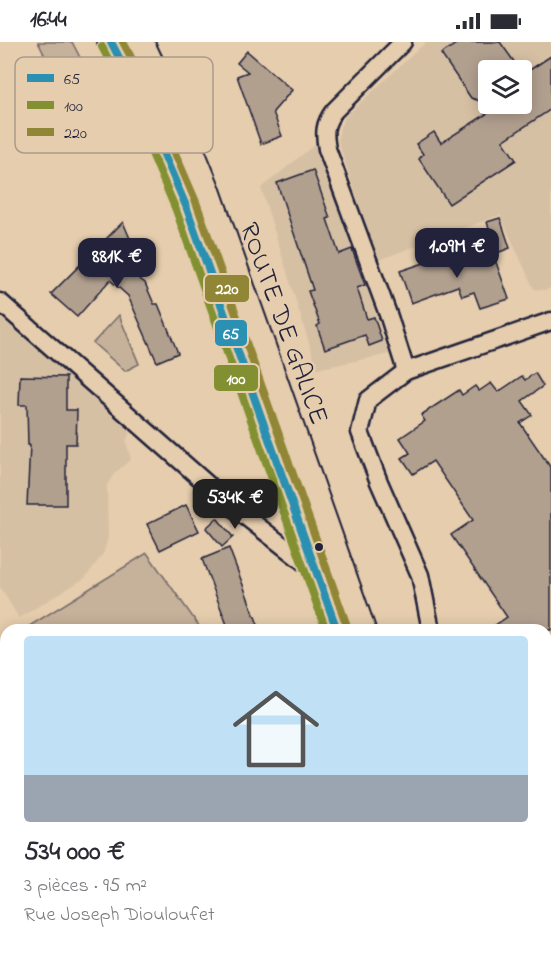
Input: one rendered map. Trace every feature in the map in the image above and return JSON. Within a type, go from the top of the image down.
[{"type":"main road","name":"ROUTE DE GALICE","points":[[111,42],[119,57]]},
{"type":"main road","name":"ROUTE DE GALICE","points":[[140,42],[147,57]]},
{"type":"main road","name":"ROUTE DE GALICE","points":[[163,153],[186,206],[335,624]]},
{"type":"main road","name":"ROUTE DE GALICE","points":[[192,153],[360,624]]},
{"type":"street","points":[[403,42],[334,111],[327,121],[324,134],[327,149],[406,371]]},
{"type":"street","points":[[0,302],[232,506],[318,573]]},
{"type":"street","points":[[430,624],[420,575],[379,482],[360,432],[368,400],[406,371],[551,321]]},
{"type":"shaded area","points":[[38,42],[72,42],[80,57],[46,57]]},
{"type":"shaded area","points":[[426,42],[551,42],[551,288],[534,289],[500,215],[378,260],[338,141],[340,127],[345,117]]},
{"type":"shaded area","points":[[318,142],[389,354],[317,369],[261,188]]},
{"type":"shaded area","points":[[119,315],[139,364],[125,371],[93,343]]},
{"type":"shaded area","points":[[0,317],[130,425],[131,429],[126,442],[131,459],[114,474],[107,485],[108,538],[103,554],[85,578],[19,618],[0,587]]},
{"type":"shaded area","points":[[147,553],[198,624],[33,624]]},
{"type":"building","points":[[459,42],[500,42],[513,60],[478,60],[478,100],[471,98],[441,54]]},
{"type":"building","points":[[247,51],[292,90],[273,112],[282,136],[261,144],[237,76],[248,72],[237,63]]},
{"type":"building","points":[[551,56],[551,109],[503,141],[516,160],[449,204],[419,159],[423,154],[416,144],[434,132],[441,143],[486,114],[532,114],[532,68]]},
{"type":"building","points":[[313,170],[330,218],[327,219],[339,254],[352,249],[365,285],[357,288],[367,319],[374,317],[382,341],[369,346],[365,335],[325,349],[317,326],[320,324],[308,291],[313,290],[277,183]]},
{"type":"building","points":[[500,218],[510,248],[497,253],[487,222]]},
{"type":"building","points":[[123,222],[137,255],[125,268],[145,283],[154,304],[158,304],[178,353],[157,362],[128,296],[110,280],[77,317],[51,294]]},
{"type":"building","points":[[492,251],[509,299],[480,308],[474,292],[462,296],[458,286],[411,303],[400,271],[448,255],[451,265]]},
{"type":"building","points":[[535,373],[543,386],[522,401],[532,415],[520,423],[551,468],[551,624],[497,624],[507,617],[451,535],[473,520],[433,461],[413,474],[402,458],[410,453],[400,438],[425,421],[421,415],[459,390],[462,395],[475,386],[479,391],[491,383],[498,392],[522,376],[525,380]]},
{"type":"building","points":[[20,376],[66,377],[66,410],[77,410],[76,444],[66,444],[66,505],[27,505],[30,445],[28,445],[27,405],[19,405]]},
{"type":"building","points":[[186,505],[199,531],[160,550],[147,524]]},
{"type":"building","points":[[217,518],[233,537],[222,547],[206,528]]},
{"type":"building","points":[[229,548],[258,624],[227,624],[202,559]]},
{"type":"transit line","name":"65","points":[[111,42],[119,57]]},
{"type":"transit line","name":"220","points":[[123,42],[131,57]]},
{"type":"transit line","name":"100","points":[[102,47],[107,57]]},
{"type":"transit line","name":"100","points":[[152,153],[176,210],[324,624]]},
{"type":"transit line","name":"65","points":[[163,153],[186,206],[335,624]]},
{"type":"transit line","name":"220","points":[[175,153],[196,202],[346,624]]}]
